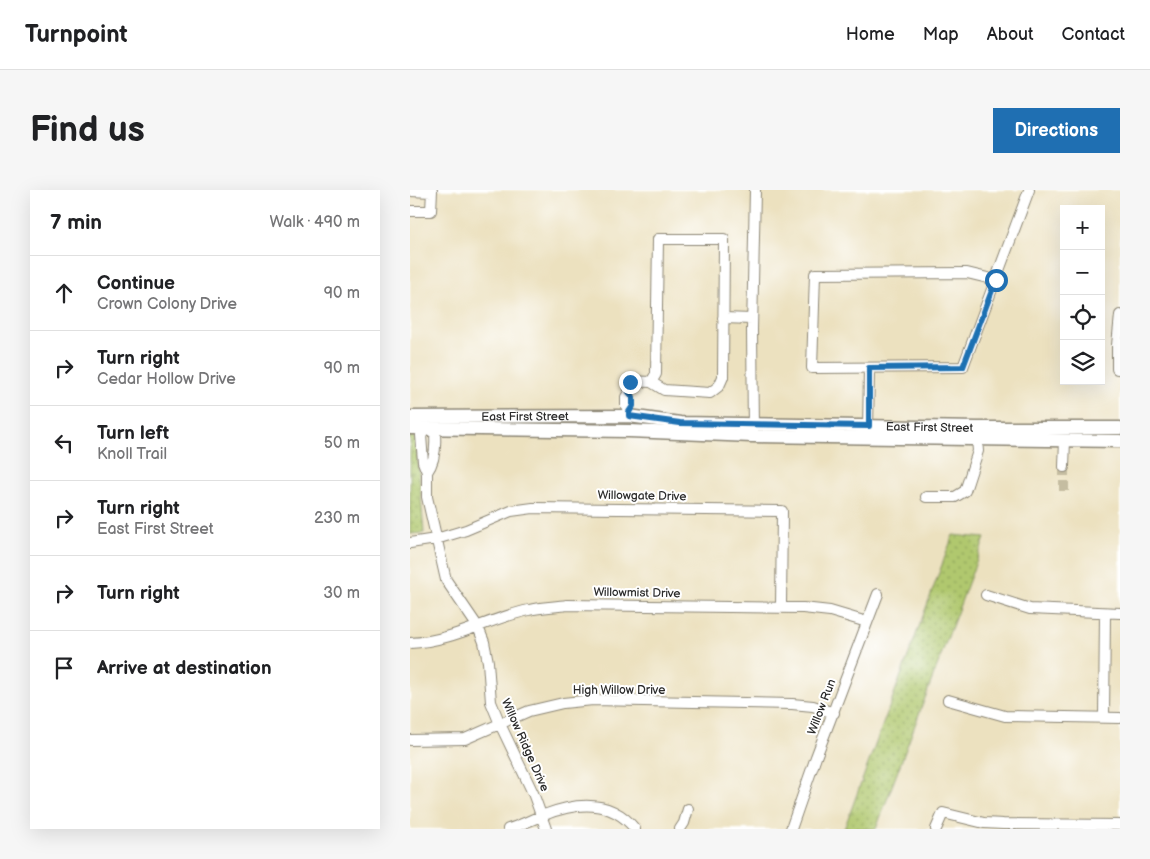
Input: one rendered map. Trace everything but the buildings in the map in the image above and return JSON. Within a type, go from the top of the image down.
[{"type":"main road","name":"East First Street","points":[[410,428],[428,423],[629,414],[680,423],[753,430]]},
{"type":"main road","points":[[629,414],[630,431]]},
{"type":"main road","name":"East First Street","points":[[410,417],[428,423],[630,431],[753,430],[977,434],[1116,434]]},
{"type":"street","points":[[753,430],[752,319],[755,190]]},
{"type":"street","points":[[996,280],[967,273],[815,274],[812,368],[963,367],[996,280],[1029,190]]},
{"type":"street","points":[[410,192],[432,191],[432,210],[410,211]]},
{"type":"street","points":[[629,414],[626,406],[626,397],[629,392],[630,382],[652,382],[664,390],[710,393],[719,386],[723,377],[724,239],[658,238],[656,374],[652,382]]},
{"type":"street","points":[[1119,369],[1117,345],[1120,314]]},
{"type":"street","points":[[723,318],[752,319]]},
{"type":"street","points":[[868,432],[869,368]]},
{"type":"street","name":"Willow Ridge Drive","points":[[428,423],[435,434],[436,447],[432,465],[427,472],[427,497],[446,580],[478,627],[484,642],[488,662],[491,702],[542,815],[546,829]]},
{"type":"street","points":[[926,497],[955,497],[965,491],[978,451],[977,434]]},
{"type":"street","points":[[1064,466],[1065,434]]},
{"type":"street","name":"Willowgate Drive","points":[[410,543],[436,539],[466,530],[511,511],[532,508],[782,510],[781,607]]},
{"type":"street","name":"Willow Run","points":[[791,829],[816,757],[834,714],[878,594]]},
{"type":"street","points":[[986,595],[1030,609],[1120,612]]},
{"type":"street","name":"Willowmist Drive","points":[[410,643],[460,634],[528,610],[567,605],[781,607],[830,611],[867,622]]},
{"type":"street","points":[[1104,612],[1104,718]]},
{"type":"street","name":"High Willow Drive","points":[[410,740],[465,739],[529,711],[563,703],[593,700],[792,704],[813,706],[834,714]]},
{"type":"street","points":[[948,700],[1005,716],[1120,718]]},
{"type":"street","points":[[508,829],[570,806],[584,805],[600,806],[615,811],[630,822],[635,829]]},
{"type":"street","points":[[680,829],[688,809]]},
{"type":"street","points":[[936,829],[943,814],[984,823],[1120,825]]},
{"type":"green space","points":[[410,435],[416,439],[424,533],[410,534]]},
{"type":"green space","points":[[953,535],[985,538],[876,829],[844,829]]},
{"type":"tunnel","points":[[1064,467],[1064,491]]},
{"type":"route","points":[[630,382],[629,392],[633,397],[633,406],[629,416],[680,423],[869,426],[869,368],[963,367],[996,280]]}]
